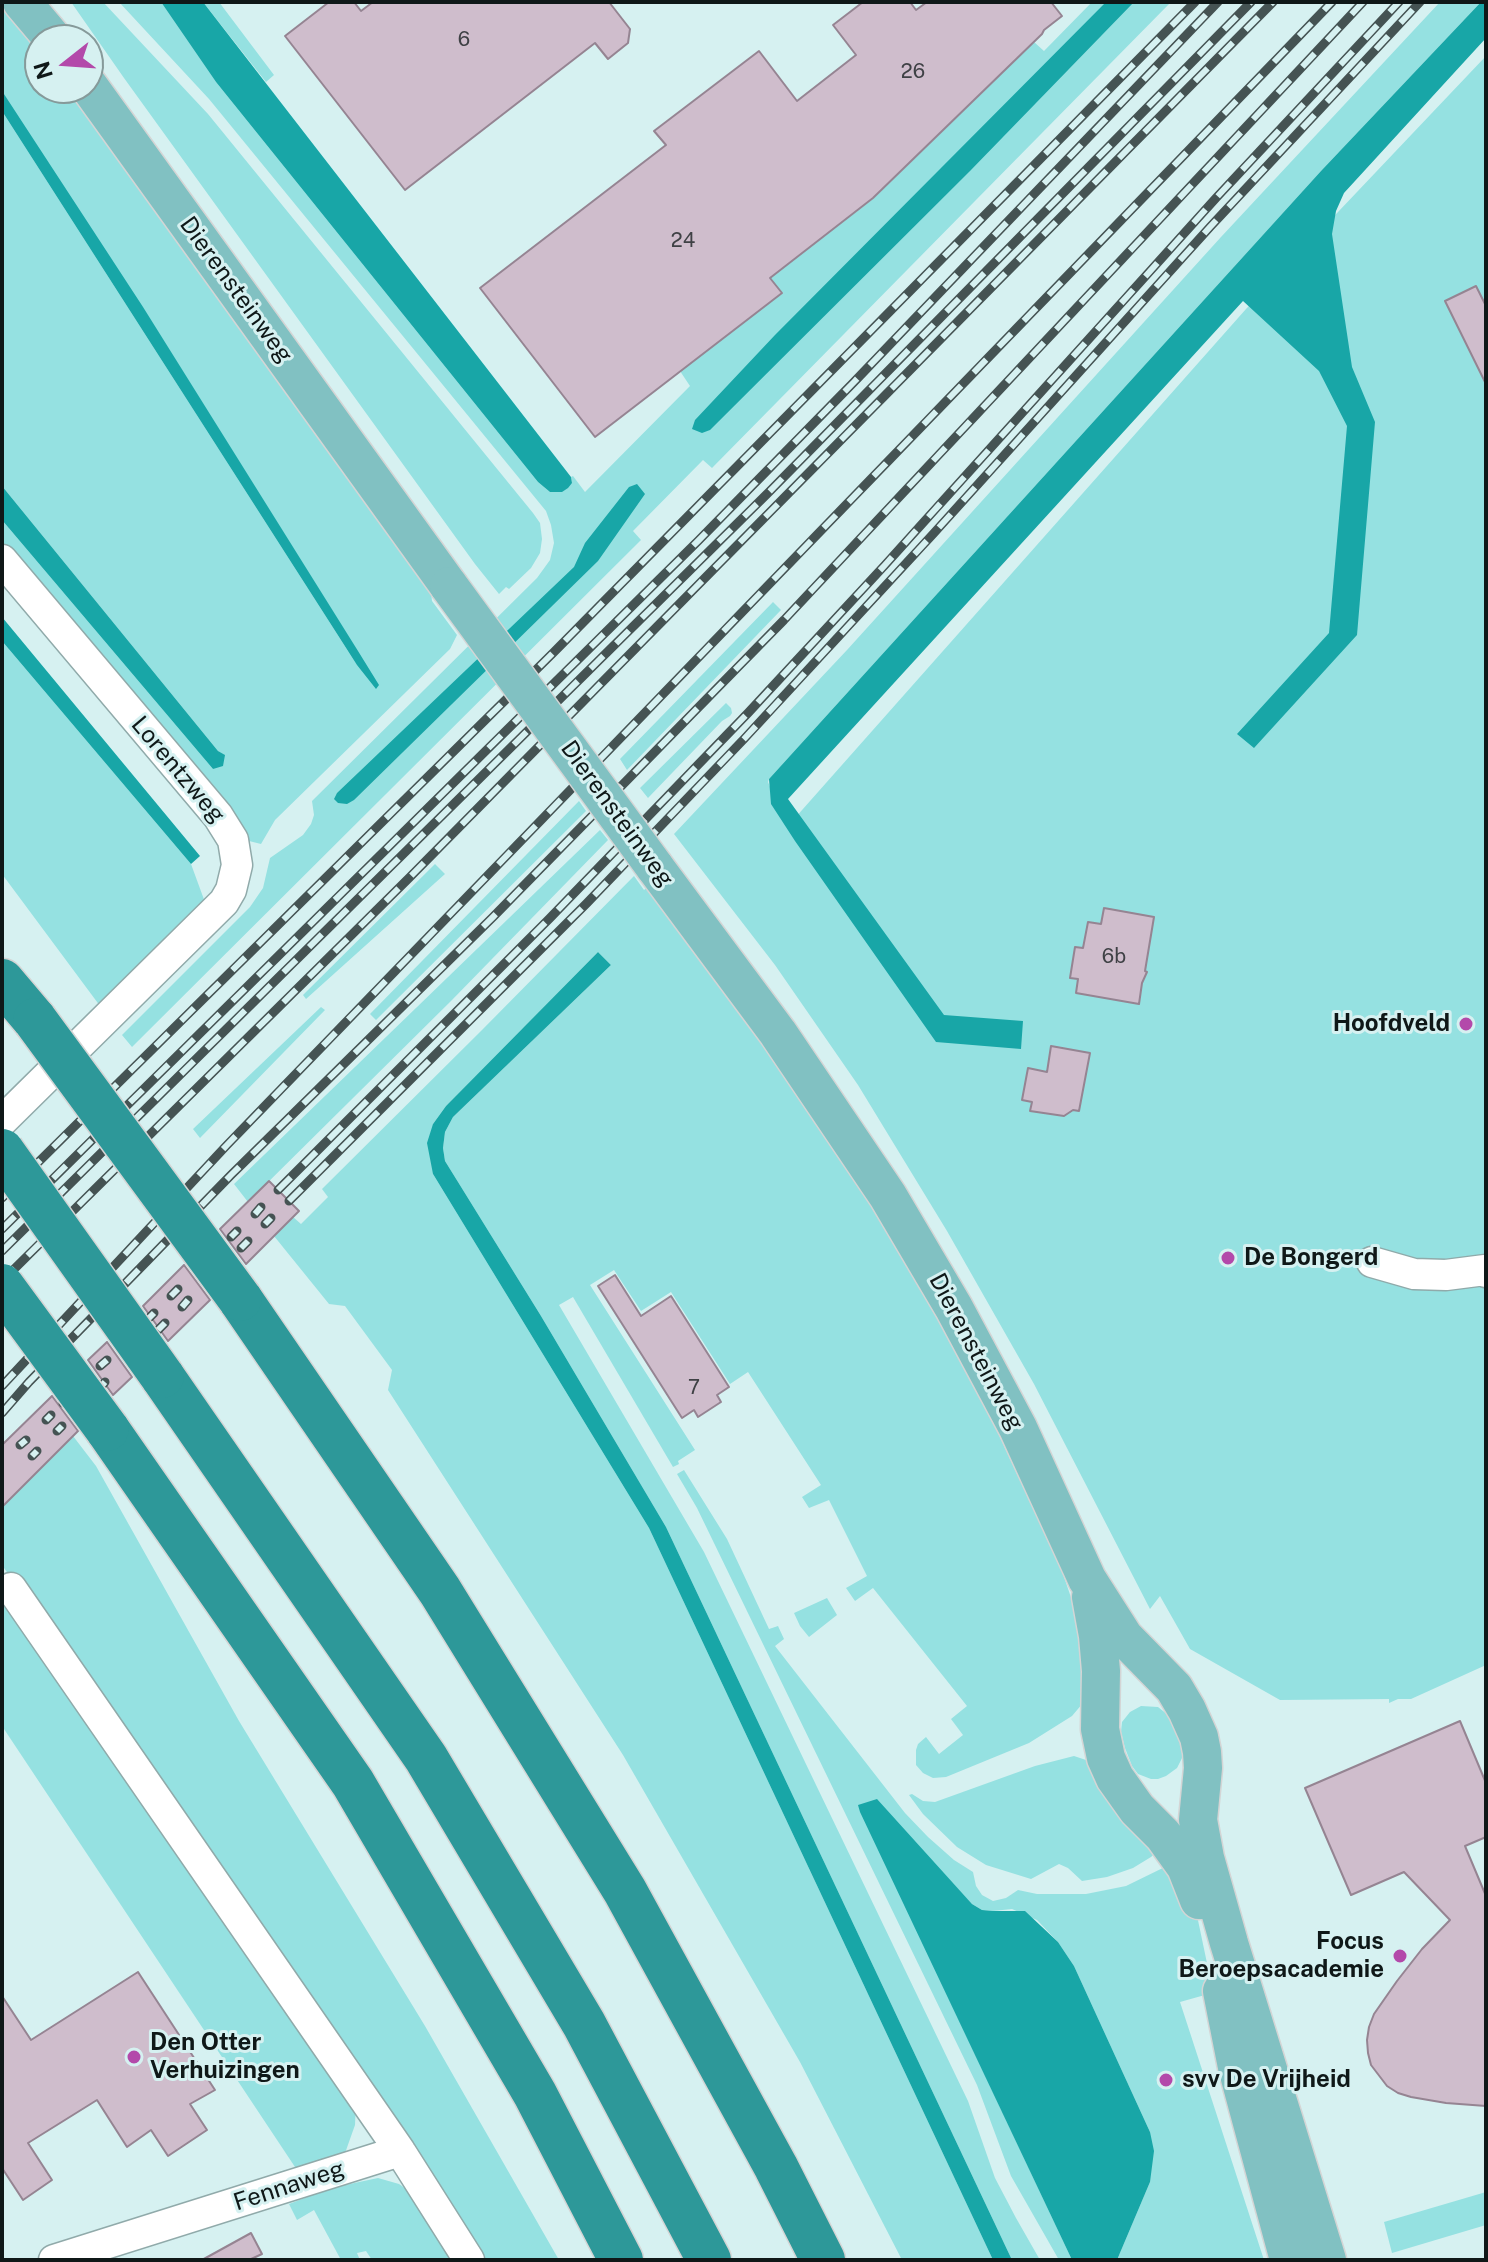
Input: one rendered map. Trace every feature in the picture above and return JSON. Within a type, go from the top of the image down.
[{"type":"highway","points":[[2,981],[35,1020],[240,1299],[440,1591],[625,1891],[776,2167],[823,2260]]},
{"type":"highway","points":[[2,1151],[426,1758],[584,2024],[709,2260]]},
{"type":"highway","points":[[2,1286],[107,1429],[353,1783],[535,2094],[621,2260]]},
{"type":"main road","points":[[22,2],[42,24]]},
{"type":"main road","points":[[36,2],[48,24]]},
{"type":"main road","name":"Dierensteinweg","points":[[102,104],[449,586],[778,1033],[888,1196],[954,1308],[1018,1428],[1087,1579],[1124,1637],[1174,1688]]},
{"type":"main road","name":"Dierensteinweg","points":[[1087,1579],[1098,1636],[1101,1671],[1099,1701]]},
{"type":"main road","points":[[1289,2260],[1237,2067],[1198,1896],[1186,1867],[1169,1842],[1137,1809],[1115,1778],[1106,1758],[1100,1729],[1099,1701],[1111,1688],[1127,1682],[1143,1681],[1174,1688],[1199,1737],[1203,1768],[1198,1820],[1205,1858],[1327,2260]]},
{"type":"main road","points":[[1129,1796],[1167,1803],[1188,1796],[1202,1783]]},
{"type":"street","name":"Lorentzweg","points":[[2,560],[218,816],[233,840],[237,865],[231,890],[224,902],[2,1121]]},
{"type":"street","points":[[1372,1262],[1414,1274],[1486,1272]]},
{"type":"street","points":[[11,1588],[400,2151],[469,2260]]},
{"type":"street","name":"Fennaweg","points":[[54,2260],[400,2151]]},
{"type":"shaded area","points":[[2,2],[6,2],[24,26],[24,104],[82,104],[430,583],[432,601],[457,635],[450,649],[275,820],[261,844],[245,840],[239,825],[2,544],[2,520],[213,769],[224,755],[2,486],[2,111],[357,665],[2,92]]},
{"type":"shaded area","points":[[71,2],[103,2],[208,114],[533,513],[540,523],[540,553],[531,568],[509,589],[506,587],[499,594],[475,564],[124,78],[104,49],[104,24],[86,24]]},
{"type":"shaded area","points":[[119,2],[161,2],[216,82],[538,482],[550,492],[572,483],[573,476],[585,492],[690,386],[680,371],[782,293],[770,278],[874,198],[1034,42],[1044,51],[1092,2],[1171,2],[712,468],[703,460],[633,531],[641,540],[132,1047],[122,1035],[250,907],[263,888],[270,858],[303,835],[311,824],[314,815],[312,801],[537,578],[550,560],[554,543],[546,511],[209,99]]},
{"type":"shaded area","points":[[161,2],[203,2],[571,477],[572,483],[568,488],[562,492],[550,492],[538,482],[216,82]]},
{"type":"shaded area","points":[[203,2],[219,2],[274,75],[266,82]]},
{"type":"shaded area","points":[[1106,2],[1134,2],[970,171],[710,430],[702,433],[692,429],[695,420],[775,335]]},
{"type":"shaded area","name":"De Bongerd","points":[[1440,2],[1481,2],[1321,171],[768,782],[787,827],[1246,309],[1486,56],[1486,1665],[1411,1699],[1389,1703],[1389,1699],[1280,1700],[1190,1649],[1160,1596],[1150,1609],[1034,1384],[947,1231],[858,1085],[775,965],[674,834],[847,650],[1221,237]]},
{"type":"shaded area","points":[[1481,2],[1486,2],[1486,38],[1344,193],[1336,211],[1332,234],[1352,367],[1375,422],[1357,635],[1254,748],[1237,734],[1329,633],[1347,426],[1319,371],[1243,301],[788,799],[944,1015],[1023,1021],[1021,1049],[936,1042],[771,804],[769,779],[1321,171]]},
{"type":"shaded area","points":[[2,91],[143,307],[379,685],[376,689],[357,665],[2,111]]},
{"type":"shaded area","points":[[637,484],[645,494],[598,561],[354,800],[347,804],[338,803],[334,799],[337,793],[574,567],[585,543],[629,487]]},
{"type":"shaded area","points":[[2,486],[218,751],[225,755],[223,766],[213,769],[2,520]]},
{"type":"shaded area","points":[[773,602],[781,610],[627,770],[620,759]]},
{"type":"shaded area","points":[[2,617],[200,856],[191,864],[2,641]]},
{"type":"shaded area","points":[[2,641],[191,864],[206,905],[103,1010],[2,874]]},
{"type":"shaded area","points":[[726,703],[731,708],[730,716],[648,798],[640,788]]},
{"type":"shaded area","points":[[579,801],[586,811],[376,1020],[370,1014]]},
{"type":"shaded area","points":[[600,830],[608,840],[248,1202],[234,1184]]},
{"type":"shaded area","points":[[435,864],[445,874],[306,999],[303,995]]},
{"type":"shaded area","points":[[634,876],[644,890],[650,885],[816,1111],[973,1379],[1062,1571],[1077,1615],[1086,1658],[1083,1703],[1072,1716],[1029,1743],[946,1777],[933,1778],[923,1773],[916,1765],[918,1744],[926,1737],[939,1754],[963,1735],[951,1719],[967,1706],[873,1588],[855,1601],[846,1588],[867,1576],[829,1500],[809,1508],[802,1497],[821,1485],[748,1372],[730,1384],[671,1292],[641,1311],[614,1270],[590,1285],[695,1450],[673,1467],[573,1297],[559,1305],[704,1552],[968,2101],[995,2178],[1040,2260],[1012,2260],[666,1527],[445,1161],[445,1132],[453,1117],[611,965],[598,952],[446,1106],[433,1124],[433,1174],[649,1528],[993,2260],[902,2260],[800,2062],[623,1755],[388,1390],[392,1370],[345,1306],[329,1304],[274,1236],[293,1217],[301,1224],[328,1197],[322,1189]]},
{"type":"shaded area","points":[[598,952],[611,965],[453,1117],[445,1132],[445,1161],[666,1527],[1012,2260],[993,2260],[649,1528],[433,1174],[427,1143],[433,1124],[446,1106]]},
{"type":"shaded area","points":[[321,1007],[325,1010],[200,1138],[193,1129]]},
{"type":"shaded area","points":[[73,1436],[96,1466],[239,1721],[425,2026],[559,2260],[477,2260],[2,1565],[2,1507]]},
{"type":"shaded area","points":[[684,1470],[727,1539],[769,1629],[778,1626],[784,1639],[775,1646],[905,1813],[954,1860],[973,1872],[982,1895],[993,1901],[1006,1898],[1018,1890],[1037,1894],[1086,1894],[1126,1886],[1171,1864],[1195,1906],[1212,1987],[1212,1993],[1180,2002],[1264,2260],[1117,2260],[1150,2182],[1150,2132],[1074,1966],[1058,1942],[1037,1920],[1012,1909],[982,1910],[972,1904],[944,1874],[942,1984],[1072,2260],[1059,2260],[1011,2176],[977,2085],[697,1508],[677,1474]]},
{"type":"shaded area","points":[[2,1591],[356,2101],[355,2125],[344,2156],[297,2170],[2,1726]]},
{"type":"shaded area","points":[[827,1598],[837,1615],[809,1637],[794,1613]]},
{"type":"shaded area","points":[[1141,1706],[1158,1707],[1168,1715],[1182,1748],[1182,1758],[1177,1768],[1158,1779],[1138,1774],[1132,1766],[1121,1732],[1122,1722],[1130,1712]]},
{"type":"shaded area","points":[[1074,1756],[1096,1766],[1162,1847],[1151,1857],[1133,1868],[1107,1877],[1082,1881],[1059,1864],[1031,1879],[986,1865],[957,1847],[923,1814],[909,1795],[935,1802],[1035,1766]]},
{"type":"shaded area","points":[[877,1799],[972,1904],[982,1910],[1025,1911],[1058,1942],[1074,1966],[1150,2132],[1154,2151],[1150,2182],[1117,2260],[1072,2260],[860,1812],[858,1805]]},
{"type":"shaded area","points":[[378,2178],[399,2184],[412,2193],[451,2260],[372,2260],[366,2251],[357,2253],[360,2260],[341,2260],[314,2210],[297,2220],[289,2204],[331,2188]]},
{"type":"shaded area","points":[[1486,2192],[1486,2225],[1392,2253],[1384,2222]]},
{"type":"building","points":[[329,2],[354,2],[361,11],[373,2],[609,2],[630,29],[628,43],[608,59],[595,43],[405,190],[285,36]]},
{"type":"building","points":[[863,2],[910,2],[916,10],[927,2],[1051,2],[1062,16],[1044,30],[873,198],[770,278],[782,293],[595,437],[480,288],[666,145],[654,131],[759,51],[797,101],[856,55],[833,25]]},
{"type":"building","points":[[1476,286],[1486,306],[1486,384],[1445,301]]},
{"type":"building","points":[[1104,908],[1154,917],[1147,972],[1139,1004],[1076,993],[1078,979],[1070,978],[1075,947],[1083,948],[1088,922],[1101,924]]},
{"type":"building","points":[[1051,1046],[1090,1053],[1079,1111],[1073,1110],[1064,1116],[1030,1111],[1032,1102],[1022,1100],[1028,1068],[1047,1072]]},
{"type":"building","points":[[269,1181],[299,1211],[246,1264],[220,1229]]},
{"type":"building","points":[[184,1265],[210,1300],[168,1341],[143,1306]]},
{"type":"building","points":[[615,1275],[641,1316],[671,1296],[729,1387],[717,1395],[721,1402],[698,1417],[694,1410],[682,1418],[598,1286]]},
{"type":"building","points":[[107,1342],[132,1377],[113,1395],[88,1360]]},
{"type":"building","points":[[52,1396],[78,1431],[2,1507],[2,1445]]},
{"type":"building","points":[[1460,1721],[1486,1783],[1486,1837],[1465,1846],[1486,1896],[1486,2106],[1446,2103],[1398,2093],[1387,2086],[1371,2065],[1367,2040],[1374,2014],[1422,1949],[1450,1920],[1404,1872],[1351,1895],[1305,1788]]},
{"type":"building","points":[[138,1972],[215,2090],[190,2104],[207,2130],[168,2156],[151,2130],[127,2147],[97,2100],[28,2143],[52,2180],[23,2200],[2,2168],[2,1996],[31,2040]]},
{"type":"building","points":[[251,2233],[262,2254],[249,2260],[202,2260]]},
{"type":"railway","points":[[2,1198],[554,652],[1195,2]]},
{"type":"railway","points":[[2,1229],[698,541],[1218,2]]},
{"type":"railway","points":[[2,1251],[769,492],[1251,2]]},
{"type":"railway","points":[[2,1281],[409,878],[1273,2]]},
{"type":"railway","points":[[2,1386],[227,1145],[1332,2]]},
{"type":"railway","points":[[2,1413],[231,1175],[493,917],[784,620],[1363,2]]},
{"type":"railway","points":[[278,1190],[550,918],[748,713],[1216,198],[1399,2]]},
{"type":"railway","points":[[289,1201],[587,903],[744,739],[1210,227],[1420,2]]},
{"type":"railway","points":[[255,1214],[261,1207]]},
{"type":"railway","points":[[265,1224],[271,1218]]},
{"type":"railway","points":[[231,1237],[237,1231]]},
{"type":"railway","points":[[241,1248],[248,1241]]},
{"type":"railway","points":[[207,1261],[213,1254]]},
{"type":"railway","points":[[205,1283],[212,1277]]},
{"type":"railway","points":[[171,1296],[178,1289]]},
{"type":"railway","points":[[182,1307],[188,1300]]},
{"type":"railway","points":[[147,1320],[154,1313]]},
{"type":"railway","points":[[158,1330],[165,1323]]},
{"type":"railway","points":[[124,1343],[131,1336]]},
{"type":"railway","points":[[134,1354],[141,1347]]},
{"type":"railway","points":[[100,1366],[107,1360]]},
{"type":"railway","points":[[99,1389],[105,1382]]},
{"type":"railway","points":[[63,1403],[70,1396]]},
{"type":"railway","points":[[74,1414],[80,1408]]},
{"type":"railway","points":[[46,1420],[51,1415]]},
{"type":"railway","points":[[57,1431],[62,1426]]},
{"type":"railway","points":[[20,1445],[26,1440]]},
{"type":"railway","points":[[32,1456],[37,1451]]},
{"type":"place","name":"Hoofdveld","points":[[1466,1024]]},
{"type":"place","name":"De Bongerd","points":[[1228,1258]]},
{"type":"place","name":"Focus Beroepsacademie","points":[[1400,1956]]},
{"type":"place","name":"Den Otter Verhuizingen","points":[[134,2057]]},
{"type":"place","name":"svv De Vrijheid","points":[[1166,2080]]}]
